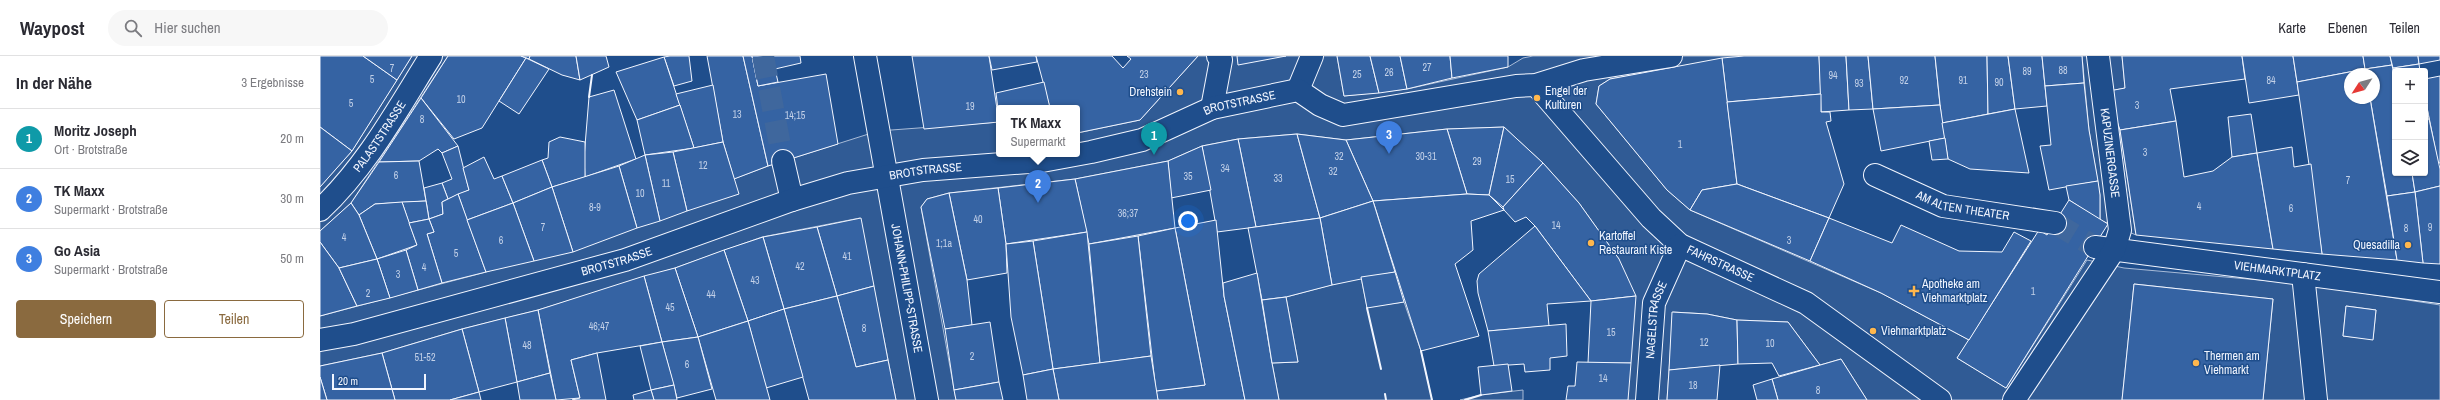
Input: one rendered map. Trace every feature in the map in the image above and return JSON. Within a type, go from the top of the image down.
[{"type":"street","name":"PALASTSTRASSE","points":[[320,210],[352,177],[370,154],[431,56]]},
{"type":"street","name":"JOHANN-PHILIPP-STRASSE","points":[[865,56],[927,400]]},
{"type":"street","points":[[1212,108],[1221,60],[1218,56]]},
{"type":"street","points":[[1312,56],[1298,90],[1320,105],[1343,115],[1516,86],[1536,85],[1584,70],[1670,56]]},
{"type":"street","name":"KAPUZINERGASSE","points":[[2098,56],[2120,230],[2104,248]]},
{"type":"street","name":"FAHRSTRASSE","points":[[1536,85],[1651,218],[1680,245],[1806,302],[1940,400]]},
{"type":"street","name":"BROTSTRASSE","points":[[1080,154],[1142,140],[1212,108],[1298,90]]},
{"type":"street","name":"BROTSTRASSE","points":[[320,340],[354,334],[625,260],[792,200],[848,183],[923,170],[1042,161],[1064,157]]},
{"type":"street","points":[[784,161],[792,200]]},
{"type":"street","name":"AM ALTEN THEATER","points":[[1875,175],[1943,206],[2055,222]]},
{"type":"street","name":"NAGELSTRASSE","points":[[1647,400],[1654,303],[1680,245]]},
{"type":"street","points":[[2014,400],[2104,248]]},
{"type":"street","name":"VIEHMARKTPLATZ","points":[[2104,248],[2440,292]]},
{"type":"street","points":[[2303,274],[2316,400]]},
{"type":"shaded area","points":[[412,56],[448,56],[351,203],[320,231],[320,187],[352,151]]},
{"type":"shaded area","points":[[1198,56],[1337,56],[1344,96],[1407,89],[1508,67],[1523,58],[1533,56],[1744,56],[1610,79],[1599,86],[1596,104],[1667,190],[1690,210],[1881,293],[1969,340],[1957,358],[2006,388],[2087,260],[2124,268],[2304,284],[2440,305],[2440,400],[2263,400],[2273,299],[2134,284],[2122,400],[1867,400],[1841,359],[1820,365],[1788,322],[1737,320],[1707,314],[1673,312],[1667,400],[1628,400],[1619,259],[1579,203],[1543,163],[1504,127],[1447,129],[1346,140],[1297,134],[1238,139],[1202,146],[1168,161],[1075,179],[949,193],[927,199],[921,207],[956,400],[896,400],[860,218],[762,237],[675,268],[538,310],[462,329],[382,353],[320,366],[320,316],[486,272],[768,166],[878,131],[996,122],[996,157],[1080,157],[1080,132],[1140,120]],"holes":[[[2346,306],[2376,310],[2373,339],[2343,336]]]},
{"type":"shaded area","points":[[2082,56],[2122,56],[2125,88],[2110,91],[2111,104],[2120,130],[2136,235],[2100,220],[2100,195],[2089,130]]},
{"type":"shaded area","points":[[1361,277],[1367,307],[1404,302],[1421,351],[1432,400],[1279,400],[1272,363],[1298,362],[1286,297]]},
{"type":"shaded area","points":[[1523,390],[1523,400],[1460,400],[1481,395]]},
{"type":"building","points":[[320,56],[363,56],[397,80],[352,151],[320,127]]},
{"type":"building","points":[[363,56],[412,56],[397,80]]},
{"type":"building","points":[[448,56],[521,56],[526,58],[482,128],[454,139],[421,98]]},
{"type":"building","points":[[521,56],[530,56],[529,59]]},
{"type":"building","points":[[530,56],[576,56],[580,80],[562,75],[529,59]]},
{"type":"building","points":[[576,56],[606,56],[609,67],[580,80]]},
{"type":"building","points":[[689,56],[692,81],[674,86],[664,57]]},
{"type":"building","points":[[707,56],[743,56],[768,166],[734,179],[723,142]]},
{"type":"building","points":[[743,56],[752,56],[758,86],[826,74],[838,144],[768,166]]},
{"type":"building","points":[[752,56],[800,56],[801,63],[775,69],[778,82],[758,86]]},
{"type":"building","points":[[912,56],[989,56],[996,105],[996,122],[924,129]]},
{"type":"building","points":[[989,56],[1036,56],[1037,62],[992,70]]},
{"type":"building","points":[[1036,56],[1112,56],[1123,68],[1131,59],[1127,56],[1198,56],[1140,120],[1080,132],[1080,105],[1049,105]]},
{"type":"building","points":[[1237,56],[1286,56],[1238,65]]},
{"type":"building","points":[[1337,56],[1370,56],[1379,93],[1344,96]]},
{"type":"building","points":[[1370,56],[1400,56],[1407,89],[1379,93]]},
{"type":"building","points":[[1400,56],[1450,56],[1452,78],[1407,89]]},
{"type":"building","points":[[1450,56],[1508,56],[1508,67],[1452,78]]},
{"type":"building","points":[[1744,56],[1819,56],[1821,94],[1727,102],[1722,58]]},
{"type":"building","points":[[1819,56],[1846,56],[1849,110],[1821,112]]},
{"type":"building","points":[[1846,56],[1868,56],[1873,109],[1849,110]]},
{"type":"building","points":[[1868,56],[1935,56],[1940,105],[1873,109]]},
{"type":"building","points":[[1935,56],[1987,56],[1988,114],[1942,123]]},
{"type":"building","points":[[1987,56],[2008,56],[2015,109],[1988,114]]},
{"type":"building","points":[[2008,56],[2042,56],[2047,106],[2015,109]]},
{"type":"building","points":[[2042,56],[2082,56],[2084,83],[2045,86]]},
{"type":"building","points":[[2122,56],[2242,56],[2245,79],[2170,89],[2176,121],[2120,130],[2111,104],[2109,91],[2125,88]]},
{"type":"building","points":[[2242,56],[2293,56],[2299,95],[2249,103]]},
{"type":"building","points":[[2293,56],[2363,56],[2365,68],[2344,68],[2344,73],[2297,82]]},
{"type":"building","points":[[2363,56],[2390,56],[2392,65],[2365,68]]},
{"type":"building","points":[[2390,56],[2418,56],[2419,64],[2393,68]]},
{"type":"building","points":[[2418,56],[2440,56],[2440,60],[2419,64]]},
{"type":"building","points":[[664,57],[680,105],[637,120],[616,72]]},
{"type":"building","points":[[526,58],[549,69],[519,114],[499,101]]},
{"type":"building","points":[[1722,58],[1737,184],[1702,190],[1690,210],[1667,190],[1596,104],[1599,86],[1610,79]]},
{"type":"building","points":[[2419,64],[2420,68],[2393,68]]},
{"type":"building","points":[[2392,65],[2392,176],[2412,176],[2415,192],[2387,196],[2371,104],[2380,104],[2380,68],[2372,68]]},
{"type":"building","points":[[2344,73],[2344,104],[2371,104],[2397,260],[2322,254],[2297,82]]},
{"type":"building","points":[[2440,76],[2440,163],[2438,163],[2428,112],[2428,78]]},
{"type":"building","points":[[1044,82],[1049,105],[998,105],[996,93]]},
{"type":"building","points":[[2084,83],[2089,130],[2098,181],[2049,190],[2040,146],[2051,145],[2045,86]]},
{"type":"building","points":[[713,85],[723,142],[694,148],[676,94]]},
{"type":"building","points":[[614,90],[636,159],[585,177],[584,158],[589,97]]},
{"type":"building","points":[[1821,94],[1821,112],[1830,112],[1831,121],[1826,122],[1844,184],[1829,218],[1737,184],[1727,102]]},
{"type":"building","points":[[421,98],[458,146],[442,153],[438,149],[419,161],[379,162]]},
{"type":"building","points":[[680,105],[694,148],[645,155],[637,120]]},
{"type":"building","points":[[1940,105],[1945,138],[1881,151],[1873,109]]},
{"type":"building","points":[[2015,109],[2029,173],[1970,169],[1948,159],[1942,123]]},
{"type":"building","points":[[2251,114],[2257,153],[2232,157],[2228,117]]},
{"type":"building","points":[[2428,119],[2440,169],[2440,186],[2415,192],[2412,176],[2428,176]]},
{"type":"building","points":[[2176,121],[2184,177],[2213,171],[2232,157],[2257,153],[2273,249],[2136,235],[2120,130]]},
{"type":"building","points":[[320,127],[352,151],[320,187]]},
{"type":"building","points":[[1504,127],[1489,195],[1467,194],[1447,129]]},
{"type":"building","points":[[1504,127],[1543,163],[1503,207],[1489,195]]},
{"type":"building","points":[[1447,129],[1467,194],[1373,201],[1346,140]]},
{"type":"building","points":[[1297,134],[1320,218],[1256,227],[1238,139]]},
{"type":"building","points":[[1297,134],[1346,140],[1373,201],[1320,218]]},
{"type":"building","points":[[560,137],[585,142],[585,177],[552,187],[542,160],[548,158],[549,142]]},
{"type":"building","points":[[1945,138],[1948,159],[1932,160],[1929,141]]},
{"type":"building","points":[[1238,139],[1256,227],[1217,232],[1202,146]]},
{"type":"building","points":[[723,142],[739,194],[687,211],[673,152]]},
{"type":"building","points":[[458,146],[469,190],[448,199],[442,183],[452,179],[442,153]]},
{"type":"building","points":[[1202,146],[1211,190],[1171,198],[1168,161]]},
{"type":"building","points":[[2292,147],[2294,167],[2311,164],[2322,254],[2273,249],[2257,153]]},
{"type":"building","points":[[673,152],[687,211],[660,221],[645,155]]},
{"type":"building","points":[[645,155],[660,221],[637,228],[619,166]]},
{"type":"building","points":[[484,157],[494,179],[502,176],[513,203],[467,220],[458,194],[469,190],[463,168]]},
{"type":"building","points":[[542,160],[552,187],[513,203],[502,176]]},
{"type":"building","points":[[419,161],[426,201],[375,204],[359,215],[351,203],[379,162]]},
{"type":"building","points":[[1168,161],[1175,228],[1089,244],[1075,179]]},
{"type":"building","points":[[1543,163],[1579,203],[1619,259],[1636,296],[1591,301],[1535,226],[1526,217],[1515,222],[1504,210],[1503,207]]},
{"type":"building","points":[[619,166],[637,228],[573,252],[552,187]]},
{"type":"building","points":[[1075,179],[1087,232],[1006,244],[998,188]]},
{"type":"building","points":[[2098,181],[2100,195],[2100,220],[2069,200],[2066,186]]},
{"type":"building","points":[[442,183],[448,199],[442,202],[443,214],[429,219],[424,188]]},
{"type":"building","points":[[1737,184],[1829,218],[1810,261],[1690,210],[1702,190]]},
{"type":"building","points":[[2440,186],[2440,264],[2423,263],[2415,192]]},
{"type":"building","points":[[552,187],[573,252],[534,261],[513,203]]},
{"type":"building","points":[[998,188],[1006,244],[1007,273],[967,280],[949,193]]},
{"type":"building","points":[[2415,192],[2423,263],[2397,260],[2387,196]]},
{"type":"building","points":[[949,193],[967,280],[972,325],[945,329],[921,207],[927,199]]},
{"type":"building","points":[[458,194],[486,272],[442,283],[427,234],[434,232],[429,219],[443,214],[442,202]]},
{"type":"building","points":[[1467,194],[1489,195],[1504,210],[1471,221],[1473,250],[1455,264],[1479,336],[1421,351],[1373,201]]},
{"type":"building","points":[[2069,200],[2108,224],[2006,388],[1957,358],[2039,230],[2047,235]]},
{"type":"building","points":[[426,201],[429,219],[409,223],[402,202]]},
{"type":"building","points":[[1373,201],[1395,272],[1332,285],[1320,218]]},
{"type":"building","points":[[402,202],[417,245],[377,259],[359,215],[375,204]]},
{"type":"building","points":[[351,203],[359,215],[377,259],[339,268],[320,242],[320,231]]},
{"type":"building","points":[[513,203],[534,261],[486,272],[467,220]]},
{"type":"building","points":[[861,218],[874,286],[837,296],[817,227]]},
{"type":"building","points":[[1320,218],[1332,285],[1286,297],[1262,300],[1248,228]]},
{"type":"building","points":[[1829,218],[1892,243],[1901,225],[1959,251],[2002,252],[2014,232],[2031,241],[1969,340],[1881,293],[1810,261]]},
{"type":"building","points":[[429,219],[434,232],[427,234],[442,283],[418,290],[406,250],[417,245],[409,223]]},
{"type":"building","points":[[1216,220],[1224,296],[1245,400],[1158,400],[1156,391],[1205,385],[1175,228]]},
{"type":"building","points":[[1535,226],[1591,301],[1547,304],[1549,326],[1488,331],[1478,293],[1477,281],[1479,274]]},
{"type":"building","points":[[817,227],[837,296],[784,309],[763,237]]},
{"type":"building","points":[[1175,228],[1205,385],[1156,391],[1138,236]]},
{"type":"building","points":[[1087,232],[1100,363],[1053,369],[1033,241]]},
{"type":"building","points":[[1138,236],[1151,356],[1100,363],[1089,244]]},
{"type":"building","points":[[763,237],[784,309],[748,321],[724,250]]},
{"type":"building","points":[[1033,241],[1053,369],[1023,375],[1011,317],[1006,244]]},
{"type":"building","points":[[320,242],[339,268],[357,306],[320,316]]},
{"type":"building","points":[[406,250],[418,290],[390,298],[377,259]]},
{"type":"building","points":[[724,250],[748,321],[698,337],[675,268]]},
{"type":"building","points":[[377,259],[390,298],[357,306],[339,268]]},
{"type":"building","points":[[675,268],[698,337],[662,342],[644,276]]},
{"type":"building","points":[[1395,272],[1404,302],[1367,308],[1361,277]]},
{"type":"building","points":[[1257,273],[1279,400],[1245,400],[1224,296],[1223,283]]},
{"type":"building","points":[[644,276],[662,342],[597,353],[571,360],[580,398],[556,400],[538,310]]},
{"type":"building","name":"Thermen am Viehmarkt","points":[[2134,284],[2273,299],[2263,400],[2122,400]]},
{"type":"building","points":[[874,286],[888,360],[856,367],[837,296]]},
{"type":"building","points":[[837,296],[856,367],[888,360],[896,400],[809,400],[784,309]]},
{"type":"building","points":[[1636,296],[1631,363],[1588,363],[1591,301]]},
{"type":"building","points":[[1286,297],[1298,362],[1272,363],[1262,300]]},
{"type":"building","points":[[2346,306],[2376,310],[2373,340],[2343,336]]},
{"type":"building","points":[[784,309],[803,377],[766,388],[748,321]]},
{"type":"building","points":[[538,310],[550,373],[517,382],[505,318]]},
{"type":"building","points":[[1672,312],[1707,314],[1737,320],[1738,364],[1669,370]]},
{"type":"building","points":[[505,318],[517,382],[479,392],[462,329]]},
{"type":"building","points":[[1737,320],[1788,322],[1820,365],[1779,376],[1772,363],[1738,364]]},
{"type":"building","points":[[748,321],[770,400],[716,400],[698,337]]},
{"type":"building","points":[[990,322],[999,382],[954,390],[945,329]]},
{"type":"building","points":[[1566,324],[1567,356],[1550,358],[1550,370],[1525,372],[1524,364],[1494,366],[1488,331]]},
{"type":"building","points":[[462,329],[479,392],[450,400],[395,400],[382,353]]},
{"type":"building","points":[[698,337],[712,389],[677,398],[662,342]]},
{"type":"building","points":[[662,342],[674,385],[651,390],[640,346]]},
{"type":"building","points":[[382,353],[395,400],[327,400],[320,377],[320,366]]},
{"type":"building","points":[[597,353],[606,400],[572,400],[580,398],[571,360]]},
{"type":"building","points":[[1151,356],[1158,400],[1059,400],[1053,369]]},
{"type":"building","points":[[1841,359],[1867,400],[1778,400],[1772,379]]},
{"type":"building","points":[[1577,362],[1631,363],[1628,400],[1566,400],[1568,386],[1575,386]]},
{"type":"building","points":[[1508,364],[1512,391],[1481,395],[1478,367]]},
{"type":"building","points":[[1720,365],[1717,400],[1667,400],[1669,370]]},
{"type":"building","points":[[1053,369],[1059,400],[1027,400],[1023,375]]},
{"type":"building","points":[[550,373],[556,400],[520,400],[517,382]]},
{"type":"building","points":[[320,377],[327,400],[320,400]]},
{"type":"building","points":[[1772,379],[1778,400],[1757,400],[1753,385]]},
{"type":"building","points":[[999,382],[1003,400],[956,400],[954,390]]},
{"type":"building","points":[[674,385],[677,400],[654,400],[651,390]]},
{"type":"building","points":[[651,390],[654,400],[634,400],[633,395]]},
{"type":"building","points":[[479,392],[481,400],[450,400]]},
{"type":"tunnel","points":[[763,56],[783,161]]},
{"type":"tunnel","points":[[2055,223],[2095,247]]},
{"type":"wall","points":[[589,97],[592,75]]},
{"type":"wall","points":[[1367,308],[1381,369]]},
{"type":"wall","points":[[1421,351],[1432,400]]},
{"type":"wall","points":[[1385,394],[1386,400]]},
{"type":"wall","points":[[1465,400],[1481,395]]},
{"type":"place","name":"Drehstein","points":[[1180,92]]},
{"type":"place","name":"Engel der Kulturen","points":[[1537,98]]},
{"type":"place","name":"Go Asia","points":[[1389,154]]},
{"type":"place","name":"Moritz Joseph","points":[[1154,155]]},
{"type":"place","name":"TK Maxx","points":[[1038,203]]},
{"type":"place","name":"Kartoffel Restaurant Kiste","points":[[1591,243]]},
{"type":"place","name":"Quesadilla","points":[[2408,245]]},
{"type":"place","name":"Apotheke am Viehmarktplatz","points":[[1914,291]]},
{"type":"place","name":"Viehmarktplatz","points":[[1873,331]]},
{"type":"place","name":"Thermen am Viehmarkt","points":[[2196,363]]}]
